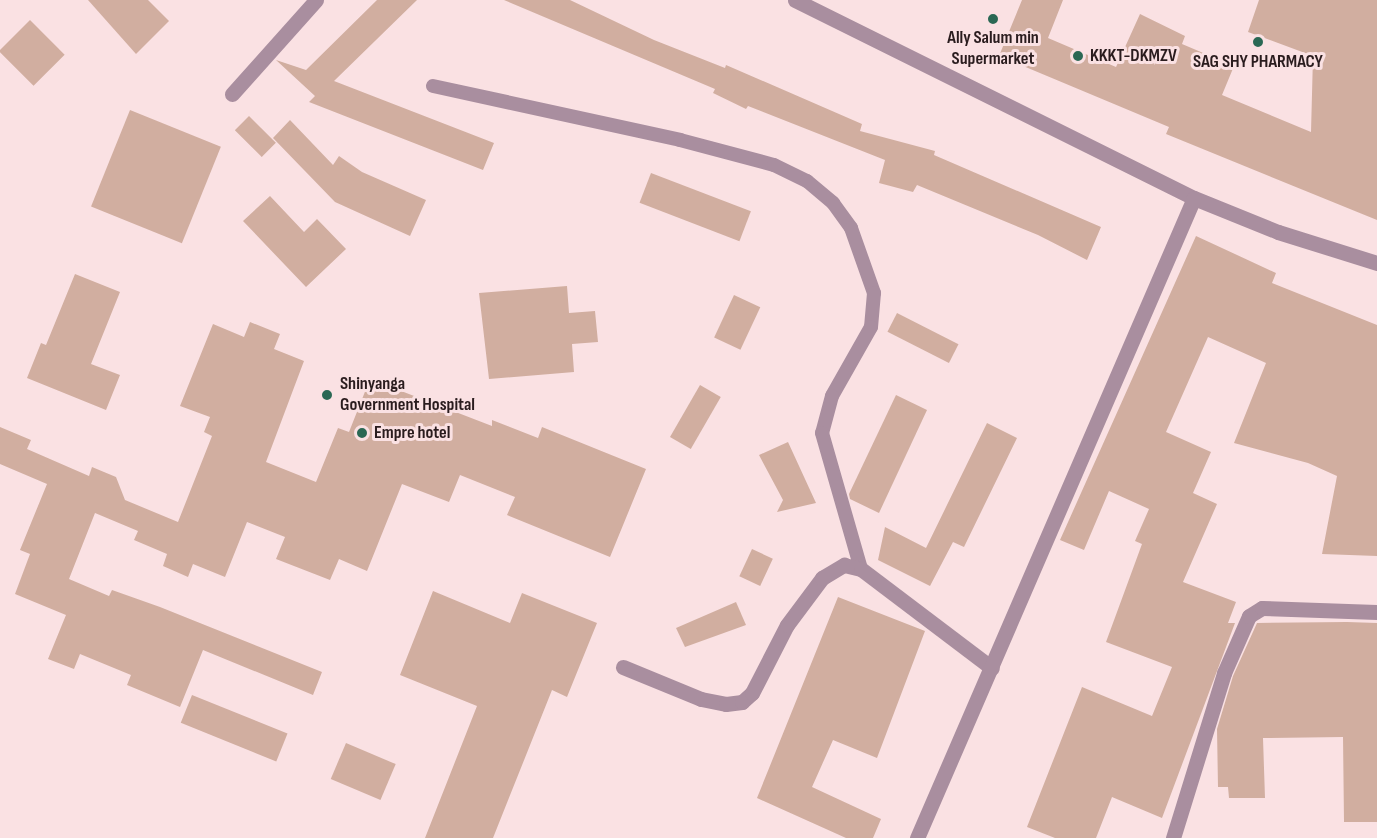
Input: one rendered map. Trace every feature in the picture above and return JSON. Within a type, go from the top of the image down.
[{"type":"street","points":[[232,93],[316,0]]},
{"type":"street","points":[[795,0],[1194,198],[1278,232],[1377,263]]},
{"type":"street","points":[[917,838],[1194,198]]},
{"type":"street","points":[[623,667],[701,699],[726,704],[742,702],[752,693],[787,625],[822,578],[844,565],[861,569],[992,668]]},
{"type":"street","points":[[1173,838],[1224,673],[1249,616],[1262,608],[1377,612]]},
{"type":"lane","points":[[433,86],[680,140],[774,165],[807,181],[833,203],[851,228],[874,293],[870,327],[831,396],[822,433],[861,569]]},
{"type":"building","points":[[88,0],[148,0],[169,21],[136,54]]},
{"type":"building","points":[[377,0],[417,0],[334,81],[494,143],[483,170],[309,102],[315,96],[276,60],[306,70]]},
{"type":"building","points":[[504,0],[570,0],[654,40],[725,68],[726,65],[862,124],[860,131],[935,151],[934,155],[1101,227],[1087,260],[1038,235],[917,185],[913,192],[879,183],[885,160],[748,106],[746,109],[713,93],[715,89]]},
{"type":"building","points":[[1022,0],[1063,0],[1048,38],[1116,67],[1140,14],[1185,36],[1182,44],[1234,66],[1222,95],[1311,132],[1313,56],[1248,32],[1259,0],[1377,0],[1377,220],[1166,134],[1169,127],[999,56]]},
{"type":"building","points":[[30,20],[65,55],[34,86],[0,52]]},
{"type":"building","points":[[130,110],[221,147],[182,243],[91,206]]},
{"type":"building","points":[[249,116],[276,143],[262,157],[235,130]]},
{"type":"building","points":[[290,120],[333,165],[339,156],[362,172],[426,200],[410,236],[335,202],[273,138]]},
{"type":"building","points":[[651,173],[751,211],[739,241],[640,203]]},
{"type":"building","points":[[270,196],[304,232],[317,219],[346,249],[306,287],[243,221]]},
{"type":"building","points":[[1196,236],[1276,273],[1272,283],[1377,325],[1377,556],[1322,554],[1337,476],[1308,463],[1234,443],[1266,363],[1208,337],[1166,432],[1211,452],[1193,493],[1217,504],[1183,582],[1236,602],[1228,623],[1235,623],[1162,818],[1112,797],[1096,838],[1055,838],[1027,827],[1082,687],[1152,716],[1172,667],[1106,642],[1142,544],[1135,541],[1149,509],[1109,491],[1084,550],[1060,540]]},
{"type":"building","points":[[75,274],[120,292],[91,364],[120,375],[106,410],[27,378],[41,343],[46,345]]},
{"type":"building","points":[[567,286],[569,313],[595,311],[598,342],[572,344],[574,372],[489,379],[479,293]]},
{"type":"building","points":[[734,295],[760,307],[740,350],[714,338]]},
{"type":"building","points":[[897,313],[958,344],[949,363],[887,332]]},
{"type":"building","points":[[250,322],[280,334],[274,349],[304,361],[266,462],[316,482],[338,428],[349,432],[370,379],[492,426],[492,420],[538,438],[542,427],[646,469],[610,557],[507,515],[515,497],[460,475],[449,502],[402,484],[367,571],[339,559],[330,580],[276,559],[285,537],[247,522],[225,577],[193,564],[188,577],[163,566],[167,554],[134,540],[138,531],[95,513],[69,579],[109,596],[112,590],[160,607],[322,672],[313,695],[203,650],[180,707],[127,685],[131,675],[80,654],[74,669],[48,659],[66,615],[15,594],[30,554],[20,550],[47,484],[0,464],[0,427],[31,440],[27,449],[89,476],[92,467],[116,477],[125,500],[178,522],[212,436],[204,432],[210,417],[180,406],[213,324],[244,337]]},
{"type":"building","points":[[700,385],[721,397],[691,449],[670,437]]},
{"type":"building","points":[[896,395],[927,410],[879,513],[850,499],[849,494]]},
{"type":"building","points":[[987,423],[1017,438],[964,547],[953,542],[930,586],[878,560],[885,527],[926,548]]},
{"type":"building","points":[[788,442],[816,503],[777,512],[783,500],[759,455]]},
{"type":"building","points":[[752,549],[773,559],[760,586],[739,576]]},
{"type":"building","points":[[433,591],[510,623],[522,593],[597,623],[567,697],[552,690],[493,838],[425,838],[477,706],[400,675]]},
{"type":"building","points":[[838,597],[925,631],[877,758],[833,740],[812,787],[881,819],[873,838],[846,838],[757,798]]},
{"type":"building","points":[[736,602],[746,625],[685,647],[676,628]]},
{"type":"building","points":[[1257,623],[1377,623],[1377,822],[1344,822],[1343,737],[1263,738],[1265,798],[1229,798],[1228,787],[1218,787],[1217,729],[1233,676]]},
{"type":"building","points":[[192,695],[287,734],[276,761],[181,723]]},
{"type":"building","points":[[346,743],[396,764],[380,800],[331,779]]},
{"type":"place","name":"Ally Salum min Supermarket","points":[[993,19]]},
{"type":"place","name":"SAG SHY PHARMACY","points":[[1258,42]]},
{"type":"place","name":"KKKT-DKMZV","points":[[1078,56]]},
{"type":"place","name":"Shinyanga Government Hospital","points":[[327,395]]},
{"type":"place","name":"Empre hotel","points":[[362,433]]}]
